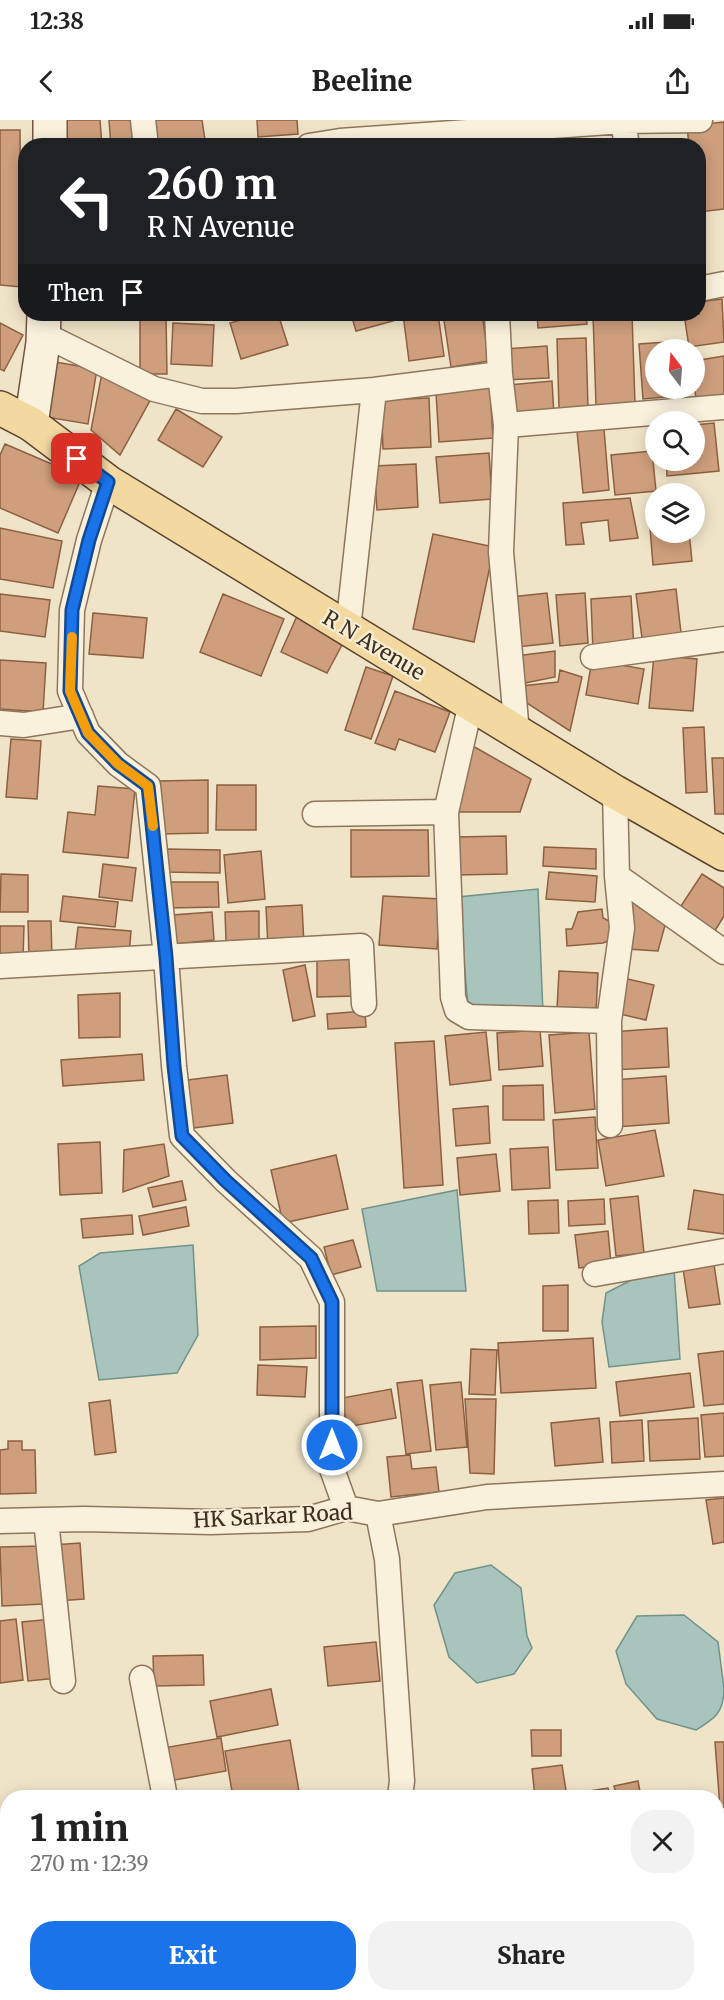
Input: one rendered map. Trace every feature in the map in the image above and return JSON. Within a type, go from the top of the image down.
[{"type":"main road","name":"R N Avenue","points":[[0,408],[31,424],[108,482],[517,733],[724,854]]},
{"type":"street","points":[[50,120],[50,138]]},
{"type":"street","points":[[143,120],[145,138]]},
{"type":"street","points":[[382,138],[623,121],[700,120]]},
{"type":"street","points":[[623,121],[626,138]]},
{"type":"street","points":[[706,288],[724,284]]},
{"type":"street","points":[[497,321],[506,425],[501,552],[517,733]]},
{"type":"street","points":[[31,424],[44,324],[154,388],[202,401],[236,401],[374,390],[500,374]]},
{"type":"street","points":[[348,629],[374,390]]},
{"type":"street","points":[[506,425],[724,407]]},
{"type":"street","points":[[108,482],[89,540],[72,610],[70,691],[88,733],[118,764],[148,786],[182,1136],[226,1181],[311,1258],[332,1302],[332,1469],[346,1508]]},
{"type":"street","points":[[593,657],[724,639]]},
{"type":"street","points":[[471,703],[446,812],[450,970],[457,1010],[469,1017],[609,1021]]},
{"type":"street","points":[[0,723],[24,725],[81,716]]},
{"type":"street","points":[[610,1125],[609,1021],[622,928],[617,876],[615,792]]},
{"type":"street","points":[[315,814],[446,812]]},
{"type":"street","points":[[617,876],[724,952]]},
{"type":"street","points":[[0,966],[361,946],[364,1004]]},
{"type":"street","points":[[595,1274],[724,1251]]},
{"type":"street","name":"HK Sarkar Road","points":[[0,1521],[84,1519],[211,1522],[308,1519],[346,1508],[378,1514],[487,1497],[724,1484]]},
{"type":"street","points":[[378,1514],[388,1570],[401,1790]]},
{"type":"street","points":[[46,1520],[63,1681]]},
{"type":"street","points":[[142,1678],[164,1790]]},
{"type":"water","points":[[538,889],[543,1014],[469,1016],[458,897]]},
{"type":"water","points":[[457,1190],[466,1291],[377,1291],[362,1209]]},
{"type":"water","points":[[193,1245],[198,1335],[177,1373],[99,1380],[79,1266],[100,1253]]},
{"type":"water","points":[[674,1269],[680,1359],[609,1367],[602,1322],[606,1293],[637,1277]]},
{"type":"water","points":[[491,1565],[521,1588],[527,1636],[532,1648],[514,1674],[477,1683],[449,1657],[434,1605],[455,1573]]},
{"type":"water","points":[[684,1615],[718,1642],[724,1689],[720,1710],[696,1730],[657,1719],[626,1684],[616,1651],[637,1616]]},
{"type":"building","points":[[64,120],[100,120],[101,138],[65,138]]},
{"type":"building","points":[[109,120],[136,120],[137,138],[110,138]]},
{"type":"building","points":[[150,120],[202,120],[205,138],[153,138]]},
{"type":"building","points":[[257,120],[297,120],[298,134],[258,137]]},
{"type":"building","points":[[724,122],[724,209],[706,211],[706,138],[688,138],[687,126]]},
{"type":"building","points":[[0,130],[20,130],[20,138],[18,138],[18,287],[0,285]]},
{"type":"building","points":[[722,299],[724,342],[705,345],[705,339],[688,339],[685,321],[706,321],[706,301]]},
{"type":"building","points":[[140,321],[166,321],[167,374],[140,374]]},
{"type":"building","points":[[280,321],[288,345],[241,359],[230,323]]},
{"type":"building","points":[[353,321],[393,321],[356,331]]},
{"type":"building","points":[[404,321],[439,321],[444,356],[409,361]]},
{"type":"building","points":[[444,321],[483,321],[489,361],[451,367]]},
{"type":"building","points":[[538,321],[587,321],[587,324],[538,328]]},
{"type":"building","points":[[593,321],[632,321],[635,404],[596,405]]},
{"type":"building","points":[[0,323],[23,335],[4,371],[0,369]]},
{"type":"building","points":[[173,323],[214,325],[212,366],[171,364]]},
{"type":"building","points":[[586,338],[588,408],[559,409],[557,339]]},
{"type":"building","points":[[639,344],[645,344],[645,399],[643,399]]},
{"type":"building","points":[[547,346],[549,378],[505,380],[503,349]]},
{"type":"building","points":[[724,356],[724,400],[697,404],[696,399],[705,399],[705,359]]},
{"type":"building","points":[[55,362],[97,369],[88,424],[46,417]]},
{"type":"building","points":[[102,373],[152,397],[120,455],[91,430]]},
{"type":"building","points":[[552,381],[554,415],[510,419],[507,385]]},
{"type":"building","points":[[490,388],[493,438],[439,442],[436,393]]},
{"type":"building","points":[[429,398],[431,447],[383,449],[381,400]]},
{"type":"building","points":[[176,409],[222,437],[203,467],[158,440]]},
{"type":"building","points":[[714,423],[719,471],[667,476],[667,471],[705,471],[705,424]]},
{"type":"building","points":[[604,429],[609,490],[583,493],[577,431]]},
{"type":"building","points":[[5,444],[82,477],[58,533],[0,508],[0,455]]},
{"type":"building","points":[[645,452],[645,471],[654,471],[655,483],[645,483],[645,492],[615,495],[611,455]]},
{"type":"building","points":[[489,453],[492,499],[440,503],[436,457]]},
{"type":"building","points":[[416,464],[418,507],[377,510],[374,466]]},
{"type":"building","points":[[630,498],[638,538],[610,541],[608,520],[581,523],[584,544],[566,545],[563,503]]},
{"type":"building","points":[[0,528],[62,541],[53,588],[0,579]]},
{"type":"building","points":[[433,534],[494,547],[474,642],[413,629]]},
{"type":"building","points":[[651,543],[690,543],[692,561],[653,565]]},
{"type":"building","points":[[676,589],[681,633],[642,638],[636,594]]},
{"type":"building","points":[[547,593],[553,643],[517,647],[511,597]]},
{"type":"building","points":[[585,593],[588,643],[560,646],[556,595]]},
{"type":"building","points":[[0,594],[50,600],[45,637],[0,631]]},
{"type":"building","points":[[223,594],[284,619],[261,676],[200,652]]},
{"type":"building","points":[[631,596],[634,650],[593,652],[591,599]]},
{"type":"building","points":[[93,613],[147,618],[143,658],[89,654]]},
{"type":"building","points":[[297,616],[342,645],[327,673],[281,652]]},
{"type":"building","points":[[555,651],[555,677],[520,684],[516,656]]},
{"type":"building","points":[[654,655],[697,659],[693,711],[649,708]]},
{"type":"building","points":[[0,660],[46,663],[43,712],[0,709]]},
{"type":"building","points":[[592,660],[644,669],[638,704],[586,695]]},
{"type":"building","points":[[366,667],[393,676],[371,739],[345,730]]},
{"type":"building","points":[[560,670],[582,677],[570,731],[519,698],[521,686],[558,682]]},
{"type":"building","points":[[395,691],[450,712],[435,752],[399,739],[395,750],[375,743]]},
{"type":"building","points":[[704,727],[707,792],[686,793],[683,728]]},
{"type":"building","points":[[11,739],[41,741],[37,799],[6,797]]},
{"type":"building","points":[[471,745],[531,779],[520,812],[457,812]]},
{"type":"building","points":[[712,758],[724,758],[724,814],[715,814]]},
{"type":"building","points":[[208,780],[208,833],[159,834],[158,781]]},
{"type":"building","points":[[217,785],[256,785],[256,830],[216,830]]},
{"type":"building","points":[[98,786],[135,789],[128,858],[63,852],[68,812],[95,815]]},
{"type":"building","points":[[351,830],[428,830],[429,876],[351,877]]},
{"type":"building","points":[[506,836],[507,874],[456,875],[455,837]]},
{"type":"building","points":[[544,847],[596,849],[596,869],[543,866]]},
{"type":"building","points":[[166,849],[220,850],[220,873],[165,872]]},
{"type":"building","points":[[261,851],[265,899],[228,903],[224,855]]},
{"type":"building","points":[[103,864],[136,868],[132,901],[99,897]]},
{"type":"building","points":[[549,872],[597,876],[595,902],[546,899]]},
{"type":"building","points":[[1,874],[28,875],[28,912],[0,912]]},
{"type":"building","points":[[702,874],[724,888],[724,916],[713,934],[677,912]]},
{"type":"building","points":[[167,882],[218,882],[219,907],[168,908]]},
{"type":"building","points":[[63,896],[118,902],[115,927],[60,921]]},
{"type":"building","points":[[383,896],[441,899],[437,949],[379,945]]},
{"type":"building","points":[[626,897],[667,918],[658,951],[627,949]]},
{"type":"building","points":[[302,905],[304,945],[268,947],[266,907]]},
{"type":"building","points":[[602,909],[603,918],[616,921],[615,938],[603,943],[567,946],[566,929],[572,929],[578,912]]},
{"type":"building","points":[[259,911],[259,940],[226,941],[225,912]]},
{"type":"building","points":[[212,912],[214,940],[174,944],[172,915]]},
{"type":"building","points":[[28,921],[51,921],[52,958],[29,959]]},
{"type":"building","points":[[0,926],[24,926],[23,959],[0,959]]},
{"type":"building","points":[[78,927],[131,931],[129,956],[75,952]]},
{"type":"building","points":[[357,959],[357,996],[317,997],[317,960]]},
{"type":"building","points":[[305,965],[315,1016],[293,1021],[283,970]]},
{"type":"building","points":[[559,971],[598,973],[596,1012],[557,1009]]},
{"type":"building","points":[[619,977],[654,985],[646,1020],[611,1012]]},
{"type":"building","points":[[120,993],[120,1037],[79,1038],[78,995]]},
{"type":"building","points":[[365,1011],[366,1027],[328,1029],[327,1014]]},
{"type":"building","points":[[667,1028],[669,1067],[612,1070],[610,1032]]},
{"type":"building","points":[[540,1030],[543,1066],[499,1070],[497,1033]]},
{"type":"building","points":[[486,1032],[491,1080],[450,1085],[445,1036]]},
{"type":"building","points":[[589,1032],[595,1109],[555,1113],[549,1035]]},
{"type":"building","points":[[434,1041],[443,1185],[404,1188],[395,1043]]},
{"type":"building","points":[[142,1054],[144,1080],[63,1086],[61,1060]]},
{"type":"building","points":[[227,1075],[233,1123],[186,1129],[180,1081]]},
{"type":"building","points":[[666,1076],[669,1123],[616,1127],[613,1080]]},
{"type":"building","points":[[543,1085],[544,1120],[503,1120],[503,1086]]},
{"type":"building","points":[[488,1106],[490,1143],[456,1146],[453,1109]]},
{"type":"building","points":[[595,1117],[598,1168],[556,1170],[553,1120]]},
{"type":"building","points":[[655,1130],[664,1176],[606,1186],[598,1140]]},
{"type":"building","points":[[100,1142],[102,1193],[60,1195],[58,1144]]},
{"type":"building","points":[[164,1144],[169,1176],[123,1192],[124,1150]]},
{"type":"building","points":[[548,1147],[550,1188],[512,1190],[510,1149]]},
{"type":"building","points":[[496,1154],[500,1191],[460,1195],[457,1158]]},
{"type":"building","points":[[336,1155],[348,1209],[283,1223],[271,1170]]},
{"type":"building","points":[[182,1181],[186,1200],[153,1207],[148,1188]]},
{"type":"building","points":[[694,1190],[724,1195],[724,1234],[688,1229]]},
{"type":"building","points":[[638,1196],[644,1253],[616,1256],[610,1199]]},
{"type":"building","points":[[604,1199],[605,1224],[569,1226],[568,1201]]},
{"type":"building","points":[[558,1200],[559,1233],[529,1234],[528,1201]]},
{"type":"building","points":[[186,1207],[189,1226],[143,1235],[139,1216]]},
{"type":"building","points":[[132,1215],[133,1234],[83,1238],[81,1219]]},
{"type":"building","points":[[608,1231],[611,1264],[579,1268],[575,1235]]},
{"type":"building","points":[[353,1240],[361,1267],[331,1275],[324,1247]]},
{"type":"building","points":[[713,1258],[720,1304],[689,1308],[682,1262]]},
{"type":"building","points":[[568,1285],[568,1331],[543,1331],[543,1286]]},
{"type":"building","points":[[316,1326],[316,1358],[260,1360],[260,1327]]},
{"type":"building","points":[[593,1338],[596,1388],[501,1393],[498,1343]]},
{"type":"building","points":[[471,1349],[497,1350],[495,1395],[469,1394]]},
{"type":"building","points":[[724,1351],[724,1404],[704,1406],[698,1354]]},
{"type":"building","points":[[258,1365],[307,1367],[305,1397],[257,1395]]},
{"type":"building","points":[[690,1373],[694,1407],[620,1416],[616,1382]]},
{"type":"building","points":[[422,1380],[431,1451],[406,1454],[397,1383]]},
{"type":"building","points":[[461,1382],[467,1447],[436,1450],[430,1385]]},
{"type":"building","points":[[391,1389],[396,1418],[347,1427],[342,1398]]},
{"type":"building","points":[[465,1399],[496,1399],[494,1474],[470,1473]]},
{"type":"building","points":[[110,1400],[116,1452],[95,1455],[89,1403]]},
{"type":"building","points":[[724,1413],[724,1456],[705,1457],[701,1415]]},
{"type":"building","points":[[599,1418],[603,1462],[555,1466],[551,1423]]},
{"type":"building","points":[[698,1418],[700,1459],[650,1461],[648,1421]]},
{"type":"building","points":[[642,1420],[644,1461],[612,1463],[610,1422]]},
{"type":"building","points":[[8,1441],[22,1441],[22,1450],[35,1450],[36,1493],[0,1494],[0,1450],[8,1449]]},
{"type":"building","points":[[410,1455],[412,1469],[436,1467],[439,1492],[391,1497],[387,1457]]},
{"type":"building","points":[[724,1498],[724,1542],[713,1544],[706,1500]]},
{"type":"building","points":[[80,1543],[84,1599],[57,1601],[52,1545]]},
{"type":"building","points":[[42,1546],[44,1604],[2,1606],[0,1547]]},
{"type":"building","points":[[16,1619],[23,1680],[0,1683],[0,1621]]},
{"type":"building","points":[[52,1619],[58,1678],[28,1681],[22,1622]]},
{"type":"building","points":[[376,1642],[380,1681],[328,1686],[324,1647]]},
{"type":"building","points":[[203,1655],[204,1685],[154,1686],[153,1656]]},
{"type":"building","points":[[271,1689],[278,1725],[217,1737],[210,1701]]},
{"type":"building","points":[[531,1730],[561,1730],[561,1756],[532,1756]]},
{"type":"building","points":[[221,1738],[226,1771],[169,1781],[163,1748]]},
{"type":"building","points":[[290,1740],[299,1790],[232,1790],[225,1751]]},
{"type":"building","points":[[715,1742],[724,1742],[724,1790],[719,1790]]},
{"type":"building","points":[[562,1765],[566,1790],[534,1790],[532,1769]]},
{"type":"building","points":[[638,1781],[640,1790],[615,1790],[614,1786]]},
{"type":"slow traffic","points":[[72,637],[70,691],[88,733],[118,764],[148,786],[153,826]]},
{"type":"route","points":[[77,459],[108,482],[89,540],[72,610],[70,691],[88,733],[118,764],[148,786],[182,1136],[226,1181],[311,1258],[332,1302],[332,1445]]}]
